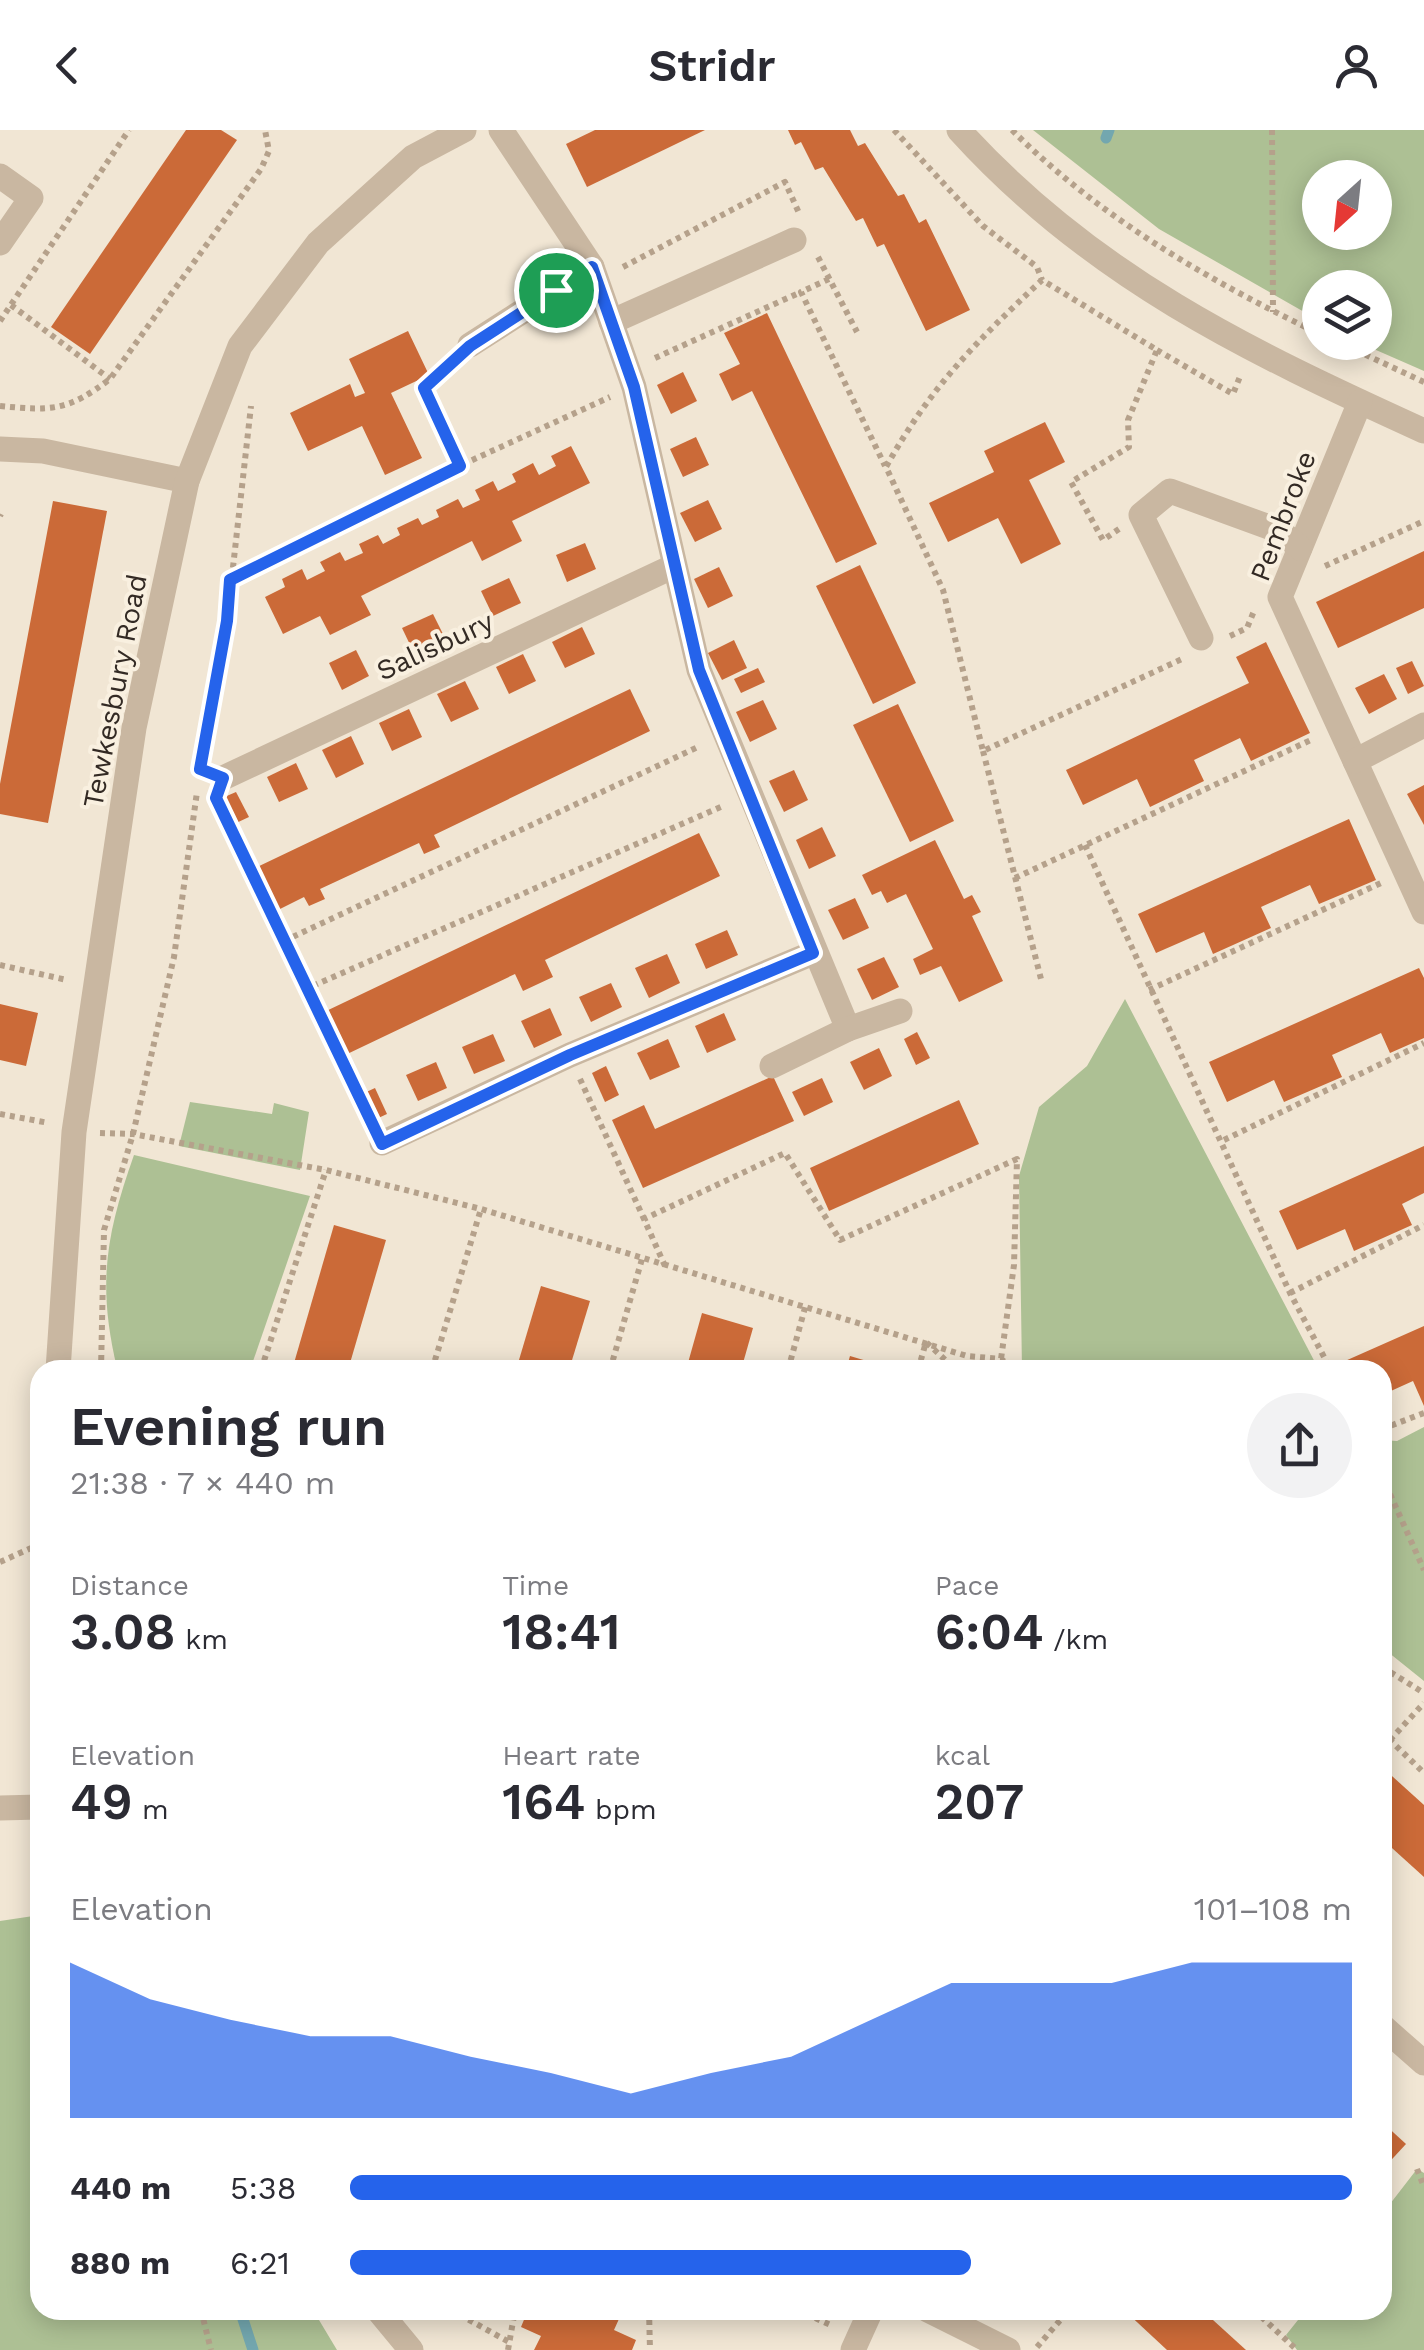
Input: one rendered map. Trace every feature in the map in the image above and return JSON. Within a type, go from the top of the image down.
[{"type":"street","name":"Tewkesbury Road","points":[[59,1360],[74,1132],[134,728],[187,480],[240,346],[318,243],[412,158],[464,130]]},
{"type":"street","points":[[501,130],[592,267],[634,387],[672,567],[699,670],[813,953],[848,1029]]},
{"type":"street","points":[[958,130],[1008,184],[1092,252],[1218,334],[1424,430]]},
{"type":"street","points":[[0,176],[30,198],[0,243]]},
{"type":"street","points":[[611,322],[794,240]]},
{"type":"street","points":[[470,346],[592,267]]},
{"type":"street","name":"Pembroke","points":[[1360,402],[1280,597],[1424,912]]},
{"type":"street","points":[[0,449],[43,451],[187,480]]},
{"type":"street","points":[[1198,645],[1142,515],[1170,491],[1280,531],[1300,548]]},
{"type":"street","name":"Salisbury","points":[[212,774],[672,567]]},
{"type":"street","points":[[1355,760],[1424,725]]},
{"type":"street","points":[[382,1144],[570,1055],[813,953]]},
{"type":"street","points":[[772,1066],[848,1029],[900,1011]]},
{"type":"street","points":[[0,1808],[30,1807]]},
{"type":"street","points":[[1392,2035],[1424,2063]]},
{"type":"street","points":[[388,2320],[411,2350]]},
{"type":"street","points":[[852,2350],[866,2320]]},
{"type":"street","points":[[948,2320],[1008,2350]]},
{"type":"path","points":[[0,322],[129,130]]},
{"type":"path","points":[[0,406],[50,411],[82,400],[110,378],[261,169],[268,152],[265,130]]},
{"type":"path","points":[[894,130],[983,226],[1038,267],[1042,280],[1233,394],[1251,350]]},
{"type":"path","points":[[1012,130],[1046,164],[1120,220],[1302,326]]},
{"type":"path","points":[[1272,130],[1273,312]]},
{"type":"path","points":[[829,280],[801,292],[942,590],[1041,979]]},
{"type":"path","points":[[886,467],[919,408],[954,364],[1042,280]]},
{"type":"path","points":[[11,306],[110,378]]},
{"type":"path","points":[[460,466],[424,388],[470,346]]},
{"type":"path","points":[[1142,515],[1103,540],[1070,482],[1128,447],[1128,420],[1157,350]]},
{"type":"path","points":[[1377,360],[1424,382]]},
{"type":"path","points":[[102,1360],[104,1230],[134,1134],[212,774],[254,372],[234,361]]},
{"type":"path","points":[[230,580],[460,466],[634,387]]},
{"type":"path","points":[[1328,565],[1424,521]]},
{"type":"path","points":[[984,751],[1198,645]]},
{"type":"path","points":[[1015,878],[1338,728]]},
{"type":"path","points":[[284,941],[724,735]]},
{"type":"path","points":[[212,774],[216,798],[382,1144]]},
{"type":"path","points":[[308,988],[733,801]]},
{"type":"path","points":[[1085,844],[1149,990],[1224,1140],[1290,1293],[1326,1360]]},
{"type":"path","points":[[1149,990],[1405,871]]},
{"type":"path","points":[[0,965],[69,980]]},
{"type":"path","points":[[1224,1140],[1424,1043]]},
{"type":"path","points":[[570,1055],[665,1266]]},
{"type":"path","points":[[0,1114],[74,1132],[134,1134],[326,1170],[480,1209],[806,1304],[967,1356],[1002,1360],[1014,1265],[1017,1160],[840,1240],[785,1152],[644,1219]]},
{"type":"path","points":[[263,1360],[326,1170]]},
{"type":"path","points":[[435,1360],[480,1209]]},
{"type":"path","points":[[1290,1293],[1424,1225]]},
{"type":"path","points":[[613,1360],[642,1259]]},
{"type":"path","points":[[791,1360],[806,1304]]},
{"type":"path","points":[[921,1360],[926,1342]]},
{"type":"path","points":[[926,1342],[945,1360]]},
{"type":"path","points":[[1392,1424],[1424,1413]]},
{"type":"path","points":[[1392,1498],[1424,1570]]},
{"type":"path","points":[[0,1562],[30,1548]]},
{"type":"path","points":[[1392,1673],[1424,1693]]},
{"type":"path","points":[[1392,1738],[1424,1703]]},
{"type":"path","points":[[1392,1742],[1424,1772]]},
{"type":"path","points":[[1424,2162],[1424,2188]]},
{"type":"path","points":[[204,2320],[211,2350]]},
{"type":"path","points":[[467,2320],[508,2346],[513,2320]]},
{"type":"path","points":[[649,2320],[650,2350]]},
{"type":"path","points":[[1035,2350],[1060,2320]]},
{"type":"path","points":[[1265,2320],[1298,2350]]},
{"type":"green space","points":[[1033,130],[1424,130],[1424,371],[1392,357],[1392,270],[1302,270],[1302,311],[1159,229]]},
{"type":"green space","points":[[1125,999],[1314,1360],[1022,1360],[1019,1176],[1039,1107],[1087,1066]]},
{"type":"green space","points":[[190,1102],[272,1114],[274,1103],[309,1112],[300,1170],[179,1146]]},
{"type":"green space","points":[[134,1155],[310,1196],[253,1360],[115,1360],[106,1285],[117,1210]]},
{"type":"green space","points":[[1424,1427],[1424,1681],[1392,1655],[1392,1441]]},
{"type":"green space","points":[[30,1916],[30,2320],[319,2320],[337,2350],[0,2350],[0,1921]]},
{"type":"green space","points":[[1417,2169],[1424,2173],[1424,2350],[1297,2350],[1286,2335],[1298,2320],[1392,2320],[1392,2201]]},
{"type":"building","points":[[186,130],[221,130],[237,140],[90,354],[51,327]]},
{"type":"building","points":[[595,130],[705,130],[587,187],[566,144]]},
{"type":"building","points":[[788,130],[850,130],[858,146],[865,143],[898,196],[904,194],[919,223],[926,219],[970,310],[926,331],[884,244],[877,247],[863,218],[856,221],[823,167],[815,170],[801,142],[795,145]]},
{"type":"building","points":[[767,313],[877,544],[836,563],[752,391],[732,401],[719,374],[740,364],[724,333]]},
{"type":"building","points":[[408,331],[429,375],[391,393],[422,458],[385,475],[362,426],[308,451],[290,413],[350,384],[355,397],[365,393],[349,359]]},
{"type":"building","points":[[683,372],[697,401],[671,414],[657,385]]},
{"type":"building","points":[[1045,422],[1065,462],[1029,480],[1061,544],[1021,564],[998,518],[948,542],[929,503],[994,472],[984,451]]},
{"type":"building","points":[[696,437],[709,465],[683,477],[670,449]]},
{"type":"building","points":[[571,446],[590,483],[512,521],[522,541],[482,561],[472,541],[361,596],[371,615],[330,635],[320,616],[283,634],[265,597],[285,587],[282,579],[302,569],[307,580],[325,571],[320,562],[340,552],[345,561],[363,553],[359,544],[378,535],[383,544],[400,535],[397,528],[418,518],[422,525],[439,517],[436,510],[458,499],[463,508],[480,500],[475,490],[493,481],[498,491],[516,482],[512,474],[533,463],[539,475],[556,466],[551,456]]},
{"type":"building","points":[[708,500],[722,529],[695,542],[680,513]]},
{"type":"building","points":[[53,501],[107,511],[48,823],[0,814],[0,784]]},
{"type":"building","points":[[585,543],[596,569],[567,582],[556,555]]},
{"type":"building","points":[[1424,551],[1424,608],[1338,648],[1316,602]]},
{"type":"building","points":[[860,565],[916,683],[873,704],[816,586]]},
{"type":"building","points":[[719,567],[733,596],[708,608],[694,579]]},
{"type":"building","points":[[509,578],[521,603],[493,616],[481,591]]},
{"type":"building","points":[[433,614],[446,640],[415,655],[402,628]]},
{"type":"building","points":[[582,627],[595,654],[565,668],[552,642]]},
{"type":"building","points":[[734,640],[747,668],[722,680],[708,653]]},
{"type":"building","points":[[1266,642],[1310,733],[1251,761],[1240,738],[1194,760],[1204,781],[1150,807],[1137,779],[1083,805],[1066,770],[1249,683],[1236,657]]},
{"type":"building","points":[[356,650],[369,676],[342,690],[329,663]]},
{"type":"building","points":[[523,654],[536,681],[509,694],[496,667]]},
{"type":"building","points":[[1412,661],[1424,686],[1408,694],[1396,668]]},
{"type":"building","points":[[758,668],[765,682],[741,693],[734,679]]},
{"type":"building","points":[[1384,674],[1397,699],[1369,714],[1355,688]]},
{"type":"building","points":[[465,681],[479,709],[451,722],[437,694]]},
{"type":"building","points":[[630,689],[650,731],[434,835],[440,847],[424,854],[419,843],[320,889],[325,899],[309,906],[304,897],[274,912],[253,869]]},
{"type":"building","points":[[763,700],[777,729],[750,742],[736,712]]},
{"type":"building","points":[[898,704],[954,821],[910,842],[853,725]]},
{"type":"building","points":[[409,709],[422,737],[392,751],[379,723]]},
{"type":"building","points":[[351,736],[364,764],[336,778],[322,750]]},
{"type":"building","points":[[296,763],[308,789],[279,802],[267,777]]},
{"type":"building","points":[[794,770],[808,800],[784,812],[769,781]]},
{"type":"building","points":[[1424,785],[1424,825],[1407,794]]},
{"type":"building","points":[[236,792],[249,817],[234,824],[222,798]]},
{"type":"building","points":[[1349,819],[1376,880],[1319,904],[1310,885],[1261,907],[1271,928],[1213,954],[1204,932],[1156,953],[1138,914]]},
{"type":"building","points":[[822,827],[836,856],[809,869],[796,840]]},
{"type":"building","points":[[699,833],[720,876],[545,960],[553,977],[523,991],[515,974],[343,1056],[322,1013]]},
{"type":"building","points":[[935,840],[964,899],[972,895],[981,912],[972,916],[1003,981],[959,1002],[941,966],[920,975],[913,959],[933,949],[906,894],[887,903],[881,891],[872,895],[862,875]]},
{"type":"building","points":[[855,898],[869,928],[843,940],[828,910]]},
{"type":"building","points":[[727,930],[738,955],[706,969],[695,944]]},
{"type":"building","points":[[667,954],[680,983],[649,998],[635,968]]},
{"type":"building","points":[[884,957],[899,987],[872,1000],[857,969]]},
{"type":"building","points":[[1419,968],[1424,978],[1424,1038],[1390,1053],[1381,1033],[1332,1055],[1342,1077],[1284,1102],[1274,1080],[1227,1102],[1209,1062]]},
{"type":"building","points":[[611,983],[622,1007],[591,1022],[579,997]]},
{"type":"building","points":[[0,1004],[38,1013],[26,1066],[0,1060]]},
{"type":"building","points":[[550,1008],[562,1035],[534,1048],[521,1021]]},
{"type":"building","points":[[724,1013],[736,1040],[707,1053],[695,1026]]},
{"type":"building","points":[[917,1032],[930,1058],[916,1065],[904,1039]]},
{"type":"building","points":[[493,1034],[505,1061],[474,1074],[462,1047]]},
{"type":"building","points":[[668,1039],[680,1067],[650,1080],[637,1053]]},
{"type":"building","points":[[879,1048],[892,1076],[864,1090],[850,1062]]},
{"type":"building","points":[[436,1062],[447,1088],[418,1101],[406,1075]]},
{"type":"building","points":[[606,1066],[619,1095],[605,1102],[592,1073]]},
{"type":"building","points":[[773,1076],[794,1121],[643,1188],[612,1120],[644,1105],[655,1129]]},
{"type":"building","points":[[822,1078],[833,1102],[804,1116],[792,1092]]},
{"type":"building","points":[[375,1088],[387,1114],[374,1120],[362,1094]]},
{"type":"building","points":[[959,1100],[979,1144],[829,1211],[810,1168]]},
{"type":"building","points":[[1424,1146],[1424,1193],[1402,1204],[1412,1225],[1354,1251],[1345,1229],[1297,1250],[1279,1211]]},
{"type":"building","points":[[334,1225],[386,1240],[351,1360],[295,1360]]},
{"type":"building","points":[[541,1286],[590,1301],[572,1360],[519,1360]]},
{"type":"building","points":[[702,1313],[753,1328],[744,1360],[689,1360]]},
{"type":"building","points":[[1424,1326],[1424,1406],[1413,1381],[1392,1390],[1392,1360],[1347,1360]]},
{"type":"building","points":[[1392,1776],[1424,1805],[1424,1877],[1392,1848]]},
{"type":"building","points":[[1392,2131],[1406,2144],[1392,2159]]},
{"type":"building","points":[[524,2320],[618,2320],[614,2330],[636,2340],[632,2350],[534,2350],[541,2336],[521,2327]]},
{"type":"building","points":[[1135,2320],[1213,2320],[1246,2350],[1167,2350]]},
{"type":"waterway","points":[[1106,138],[1109,130]]},
{"type":"waterway","points":[[243,2320],[253,2350]]},
{"type":"route","points":[[592,267],[634,387],[672,567],[699,670],[813,953],[570,1055],[382,1144],[216,798],[223,778],[200,769],[227,621],[230,580],[460,466],[424,388],[470,346],[556,290],[592,267]]}]
